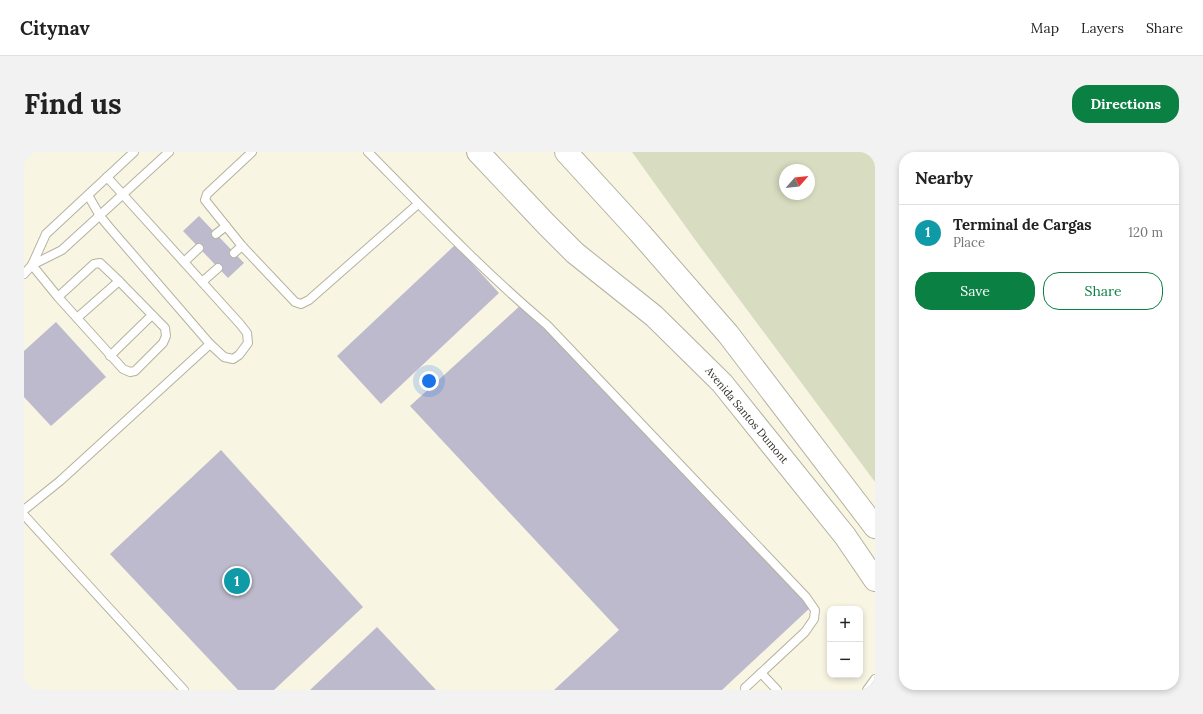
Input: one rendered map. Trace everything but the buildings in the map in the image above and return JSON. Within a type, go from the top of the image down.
[{"type":"main road","name":"Avenida Santos Dumont","points":[[478,152],[575,253],[654,316],[722,383],[845,536],[875,580]]},
{"type":"main road","points":[[566,152],[640,233],[728,334],[875,526]]},
{"type":"lane","points":[[24,274],[32,265],[46,234],[134,152]]},
{"type":"lane","points":[[32,265],[62,250],[169,152]]},
{"type":"lane","points":[[252,152],[207,194],[206,200],[242,246],[295,302],[301,304],[308,300],[418,204]]},
{"type":"lane","points":[[368,152],[418,204],[509,293],[547,325],[806,596],[814,610],[814,619],[805,632],[745,688]]},
{"type":"lane","points":[[88,195],[100,216],[210,344],[224,358],[233,359],[240,355],[248,343],[247,334],[240,324],[107,177]]},
{"type":"lane","points":[[216,234],[226,226]]},
{"type":"lane","points":[[234,253],[242,246]]},
{"type":"lane","points":[[184,262],[199,248]]},
{"type":"lane","points":[[32,265],[58,297],[123,370],[130,372],[135,371],[163,344],[166,336],[165,328],[119,281],[100,264],[94,264],[58,297]]},
{"type":"lane","points":[[202,282],[218,268]]},
{"type":"lane","points":[[77,318],[119,281]]},
{"type":"lane","points":[[110,356],[152,315]]},
{"type":"lane","points":[[24,510],[60,481],[210,344]]},
{"type":"lane","points":[[24,515],[184,690]]},
{"type":"lane","points":[[761,673],[778,690]]},
{"type":"lane","points":[[867,690],[875,679]]},
{"type":"green space","points":[[632,152],[875,152],[875,482],[696,241]]},
{"type":"place","name":"Terminal de Cargas","points":[[237,581]]}]
